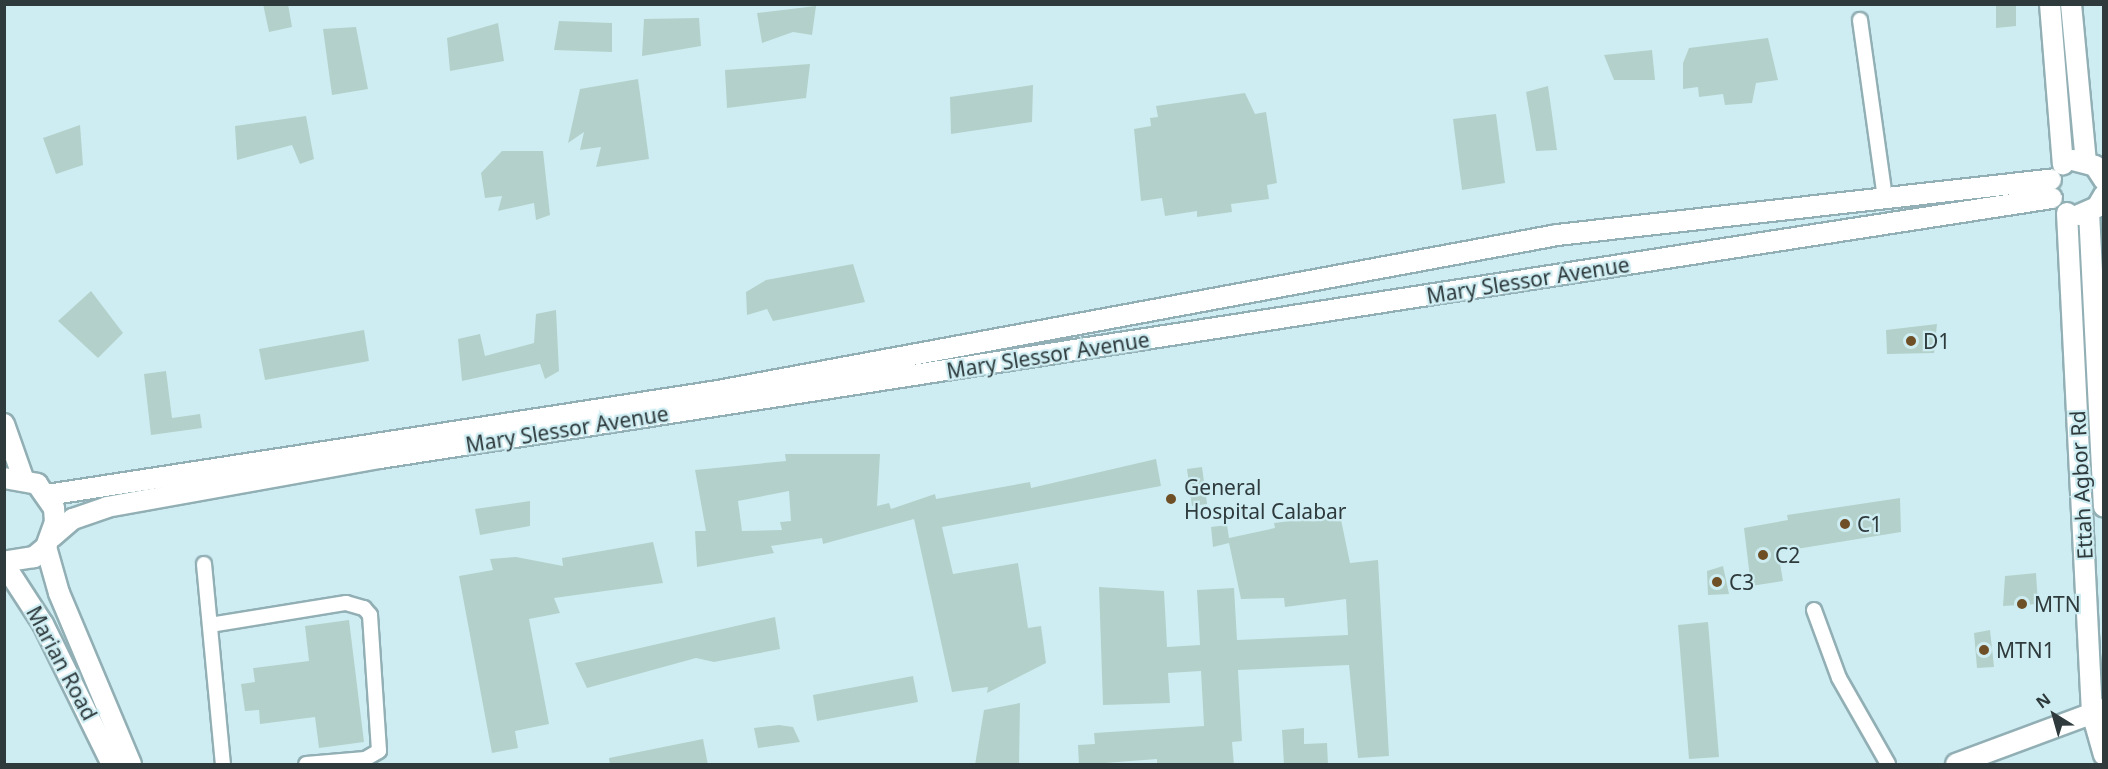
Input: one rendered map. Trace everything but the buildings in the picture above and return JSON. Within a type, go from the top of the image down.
[{"type":"main road","points":[[2050,4],[2063,164],[2051,189],[2067,213],[2098,204]]},
{"type":"main road","points":[[2063,164],[2099,171],[2071,4]]},
{"type":"main road","name":"Mary Slessor Avenue","points":[[47,495],[718,391],[1557,235],[1884,199],[2051,189]]},
{"type":"main road","name":"Mary Slessor Avenue","points":[[4,563],[34,557],[74,519],[107,507],[380,458],[2051,189]]},
{"type":"main road","name":"Ettah Agbor Rd","points":[[2098,204],[2103,507]]},
{"type":"main road","name":"Ettah Agbor Rd","points":[[2067,213],[2098,711],[2103,755]]},
{"type":"main road","points":[[4,424],[14,478],[47,495],[54,508],[49,542],[59,593],[131,765]]},
{"type":"main road","name":"Marian Road","points":[[4,563],[43,624],[112,765]]},
{"type":"main road","points":[[1956,765],[2098,711]]},
{"type":"street","points":[[1860,20],[1884,199]]},
{"type":"street","points":[[204,564],[223,765]]},
{"type":"street","points":[[210,625],[346,603],[364,608],[370,615],[379,751],[365,759],[306,765]]},
{"type":"street","points":[[1814,610],[1839,678],[1888,765]]},
{"type":"place","name":"D1","points":[[1911,341]]},
{"type":"place","name":"General Hospital Calabar","points":[[1171,499]]},
{"type":"place","name":"C1","points":[[1845,524]]},
{"type":"place","name":"C2","points":[[1763,555]]},
{"type":"place","name":"C3","points":[[1717,582]]},
{"type":"place","name":"MTN","points":[[2022,604]]},
{"type":"place","name":"MTN1","points":[[1984,650]]}]
